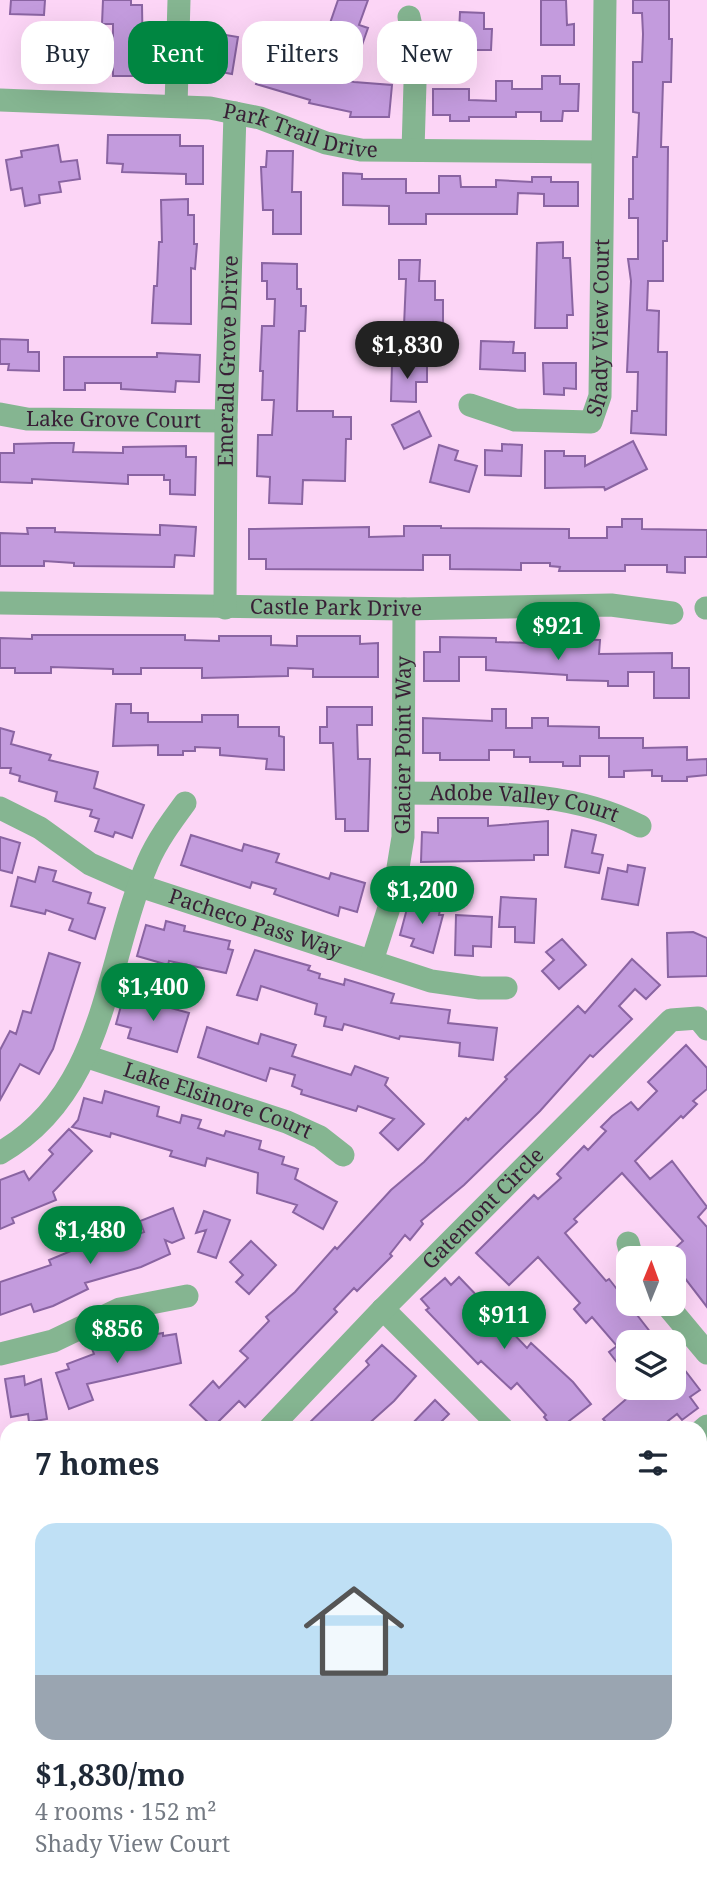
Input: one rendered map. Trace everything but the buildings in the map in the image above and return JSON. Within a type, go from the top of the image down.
[{"type":"street","points":[[176,106],[179,0]]},
{"type":"street","points":[[602,152],[605,0]]},
{"type":"street","points":[[409,17],[415,50],[413,150]]},
{"type":"street","name":"Park Trail Drive","points":[[0,100],[176,106],[235,113],[344,147],[602,152]]},
{"type":"street","name":"Emerald Grove Drive","points":[[225,608],[226,421],[235,113]]},
{"type":"street","name":"Shady View Court","points":[[470,405],[514,421],[591,422],[600,396],[602,152]]},
{"type":"street","name":"Lake Grove Court","points":[[0,414],[27,419],[226,421]]},
{"type":"street","name":"Castle Park Drive","points":[[0,603],[404,609],[611,605],[672,613]]},
{"type":"street","name":"Glacier Point Way","points":[[372,961],[394,892],[401,856],[404,793],[404,609]]},
{"type":"street","name":"Adobe Valley Court","points":[[404,793],[553,797],[591,806],[640,826]]},
{"type":"street","points":[[0,1153],[29,1134],[57,1107],[85,1056],[148,861],[185,803]]},
{"type":"street","name":"Pacheco Pass Way","points":[[0,808],[40,828],[90,864],[140,886],[447,985],[506,988]]},
{"type":"street","name":"Gatemont Circle","points":[[277,1421],[383,1309],[671,1020],[698,1018],[707,1029]]},
{"type":"street","name":"Lake Elsinore Court","points":[[85,1056],[287,1122],[320,1138],[343,1155]]},
{"type":"street","points":[[0,1354],[53,1341],[120,1310],[187,1296]]},
{"type":"street","points":[[383,1309],[495,1421]]},
{"type":"street","points":[[676,1316],[707,1353]]}]
